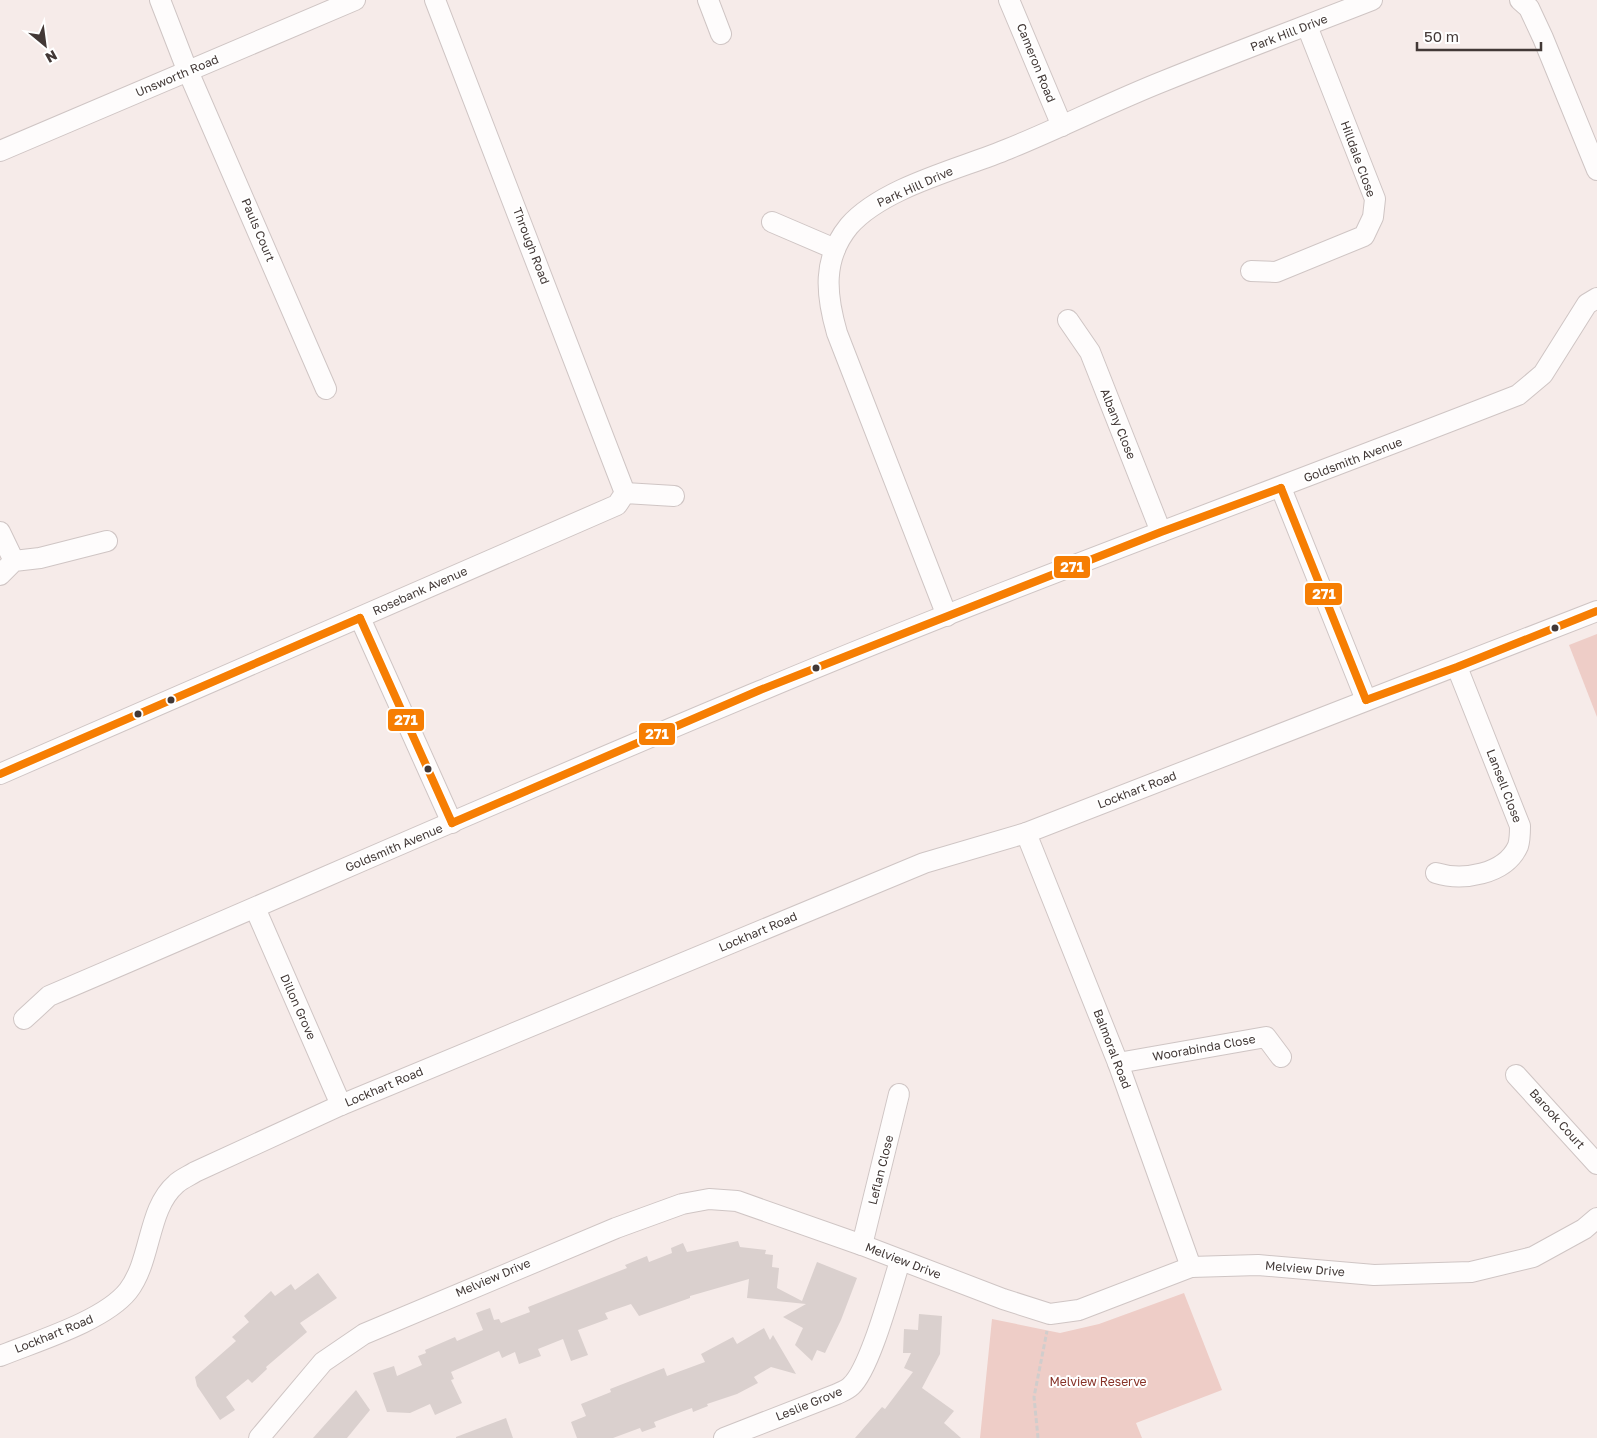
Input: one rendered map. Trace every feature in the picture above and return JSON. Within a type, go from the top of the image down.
[{"type":"street","name":"Pauls Court","points":[[160,0],[188,71],[326,389]]},
{"type":"street","name":"Unsworth Road","points":[[0,151],[355,0]]},
{"type":"street","name":"Through Road","points":[[435,0],[625,493]]},
{"type":"street","points":[[708,0],[721,34]]},
{"type":"street","name":"Cameron Road","points":[[1009,0],[1062,126]]},
{"type":"street","name":"Park Hill Drive","points":[[948,616],[837,334],[829,305],[828,272],[835,249],[849,227],[867,208],[896,192],[1062,126],[1162,82],[1372,0]]},
{"type":"street","points":[[1520,0],[1529,8],[1543,38],[1597,170]]},
{"type":"street","name":"Hilldale Close","points":[[1250,271],[1276,272],[1364,236],[1373,216],[1375,199],[1307,26]]},
{"type":"street","points":[[772,222],[835,249]]},
{"type":"street","name":"Goldsmith Avenue","points":[[24,1019],[49,996],[760,690],[1161,532],[1281,488],[1518,395],[1543,374],[1587,304],[1597,298]]},
{"type":"street","name":"Albany Close","points":[[1068,320],[1090,352],[1161,532]]},
{"type":"street","points":[[1281,488],[1366,700]]},
{"type":"street","points":[[625,493],[674,496]]},
{"type":"street","name":"Rosebank Avenue","points":[[0,774],[617,505],[625,493]]},
{"type":"street","points":[[0,532],[14,561]]},
{"type":"street","points":[[0,575],[14,561],[40,558],[107,541]]},
{"type":"street","name":"Lockhart Road","points":[[0,1356],[98,1316],[128,1291],[143,1265],[160,1204],[175,1184],[196,1172],[341,1105],[924,863],[1026,833],[1597,611]]},
{"type":"street","points":[[360,618],[452,823]]},
{"type":"street","name":"Lansell Close","points":[[1436,873],[1452,878],[1476,876],[1508,860],[1518,845],[1520,826],[1457,667]]},
{"type":"street","name":"Balmoral Road","points":[[1026,833],[1118,1063],[1191,1267]]},
{"type":"street","name":"Dillon Grove","points":[[255,908],[341,1105]]},
{"type":"street","name":"Woorabinda Close","points":[[1118,1063],[1266,1037],[1281,1057]]},
{"type":"street","name":"Barook Court","points":[[1516,1075],[1597,1164]]},
{"type":"street","name":"Leflan Close","points":[[862,1245],[899,1094]]},
{"type":"street","name":"Melview Drive","points":[[259,1438],[323,1362],[364,1334],[494,1277],[682,1204],[709,1199],[737,1201],[862,1245],[1011,1302],[1050,1314],[1079,1310],[1191,1267],[1258,1265],[1374,1275],[1471,1272],[1533,1257],[1584,1229],[1597,1218]]},
{"type":"street","name":"Leslie Grove","points":[[724,1438],[767,1430],[851,1386],[860,1373],[875,1338],[900,1261]]},
{"type":"path","points":[[1038,1438],[1034,1397],[1050,1314]]},
{"type":"green space","points":[[1597,634],[1597,717],[1569,645]]},
{"type":"green space","name":"Melview Reserve","points":[[1184,1293],[1222,1390],[1136,1423],[1142,1438],[980,1438],[992,1319],[1060,1333],[1099,1324]]},
{"type":"building","points":[[738,1241],[740,1247],[766,1250],[765,1254],[773,1255],[772,1267],[779,1268],[777,1288],[802,1301],[817,1262],[857,1278],[841,1320],[825,1353],[817,1350],[812,1361],[795,1345],[803,1328],[783,1317],[806,1304],[747,1298],[749,1279],[690,1296],[690,1298],[639,1316],[631,1304],[605,1313],[608,1319],[578,1330],[588,1355],[571,1361],[563,1339],[538,1349],[541,1356],[519,1364],[515,1352],[502,1358],[499,1351],[451,1372],[454,1379],[451,1380],[462,1403],[435,1415],[430,1404],[410,1413],[387,1412],[373,1373],[394,1366],[397,1376],[422,1365],[418,1356],[426,1353],[425,1350],[455,1337],[457,1341],[483,1330],[476,1313],[490,1308],[494,1320],[499,1319],[501,1323],[530,1312],[528,1307],[627,1268],[625,1265],[647,1256],[649,1262],[672,1253],[671,1248],[683,1243],[687,1252]]},
{"type":"building","points":[[318,1273],[337,1298],[300,1323],[307,1332],[266,1367],[267,1369],[252,1383],[248,1379],[226,1397],[235,1410],[220,1420],[197,1386],[195,1377],[236,1341],[232,1337],[249,1322],[244,1316],[271,1291],[275,1296],[291,1284],[295,1290]]},
{"type":"building","points":[[919,1314],[942,1316],[940,1354],[922,1388],[954,1411],[944,1423],[961,1438],[855,1438],[882,1407],[885,1409],[913,1372],[904,1368],[911,1353],[903,1353],[904,1329],[918,1330]]},
{"type":"building","points":[[764,1328],[770,1340],[773,1335],[796,1374],[771,1367],[754,1377],[758,1383],[737,1394],[707,1404],[708,1406],[693,1412],[692,1408],[654,1422],[656,1427],[642,1432],[640,1428],[613,1438],[577,1438],[571,1422],[586,1416],[581,1404],[611,1392],[610,1389],[664,1368],[667,1376],[705,1362],[701,1354],[733,1337],[737,1344]]},
{"type":"building","points":[[356,1390],[370,1410],[347,1438],[313,1438]]},
{"type":"building","points":[[506,1418],[513,1438],[456,1438],[456,1437]]},
{"type":"transit line","name":"271","points":[[1281,488],[1366,700]]},
{"type":"transit line","name":"271","points":[[452,823],[760,690],[1161,532],[1281,488]]},
{"type":"transit line","name":"271","points":[[1366,700],[1457,667],[1597,611]]},
{"type":"transit line","name":"271","points":[[360,618],[452,823]]},
{"type":"transit line","name":"271","points":[[0,774],[360,618]]}]
